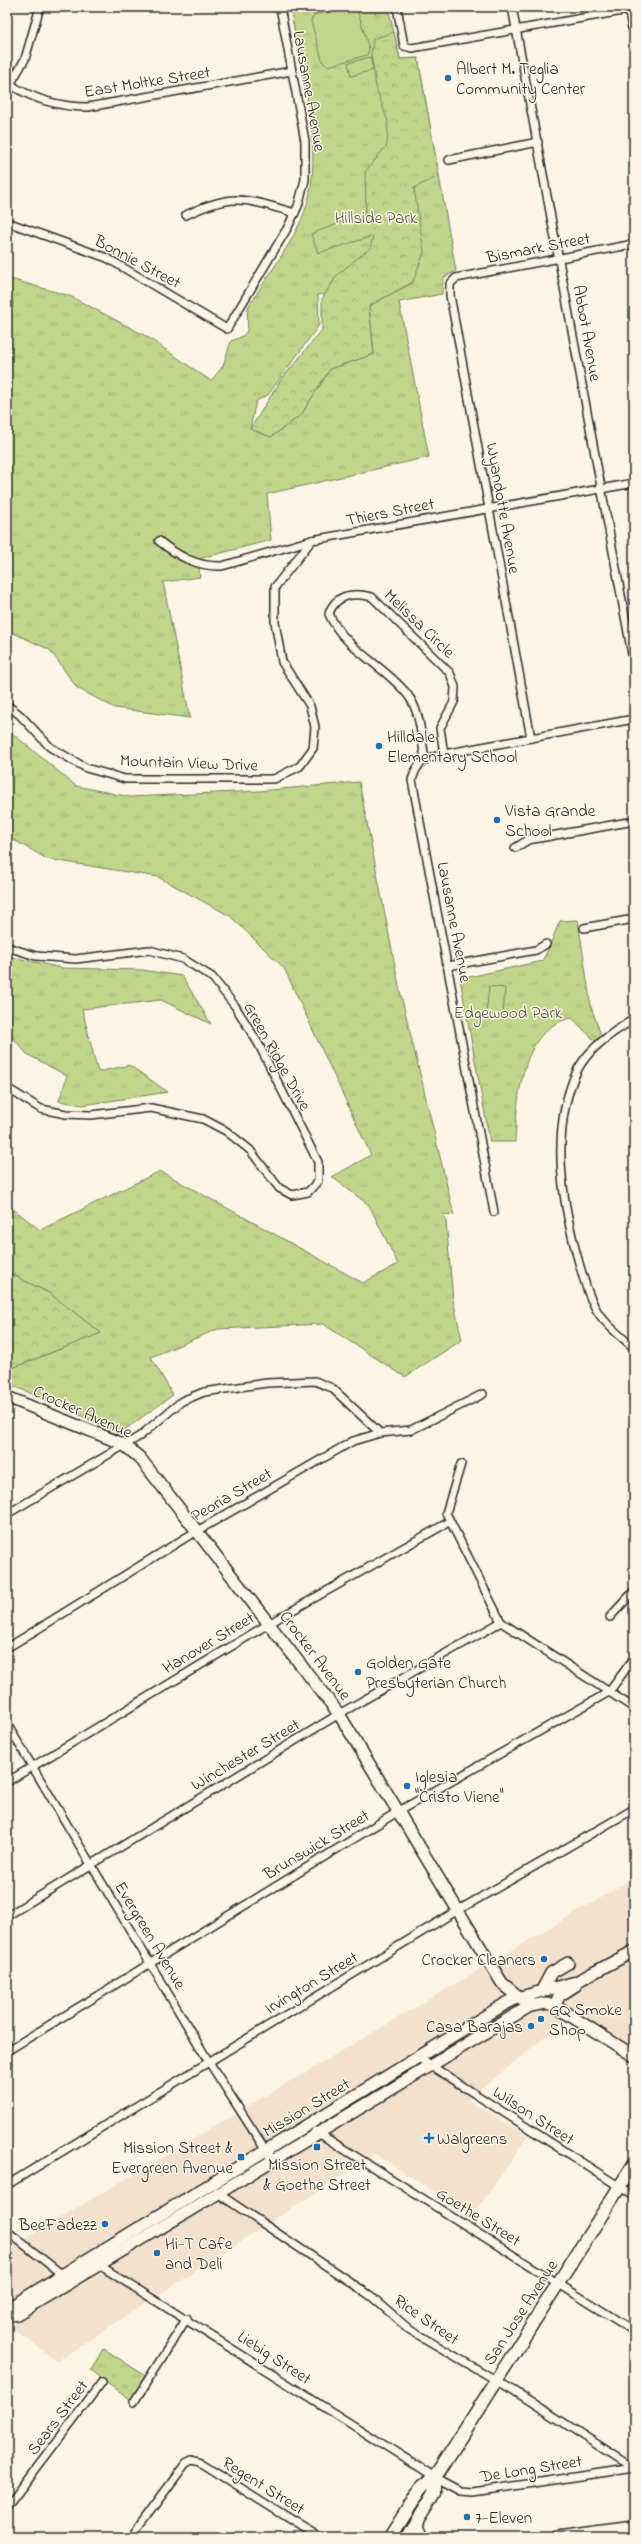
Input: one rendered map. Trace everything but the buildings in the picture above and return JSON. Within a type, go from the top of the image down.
[{"type":"main road","points":[[632,9],[634,28]]},
{"type":"main road","name":"Crocker Avenue","points":[[7,1397],[123,1444],[140,1458],[270,1623],[339,1714],[502,1983],[517,1998],[530,2006]]},
{"type":"main road","name":"Mission Street","points":[[8,2315],[17,2314],[66,2278],[207,2186],[517,1998],[589,1976],[634,1951]]},
{"type":"main road","points":[[542,1990],[551,1973],[568,1963]]},
{"type":"main road","points":[[555,2005],[559,1996],[589,1976]]},
{"type":"main road","points":[[530,2006],[547,2003],[555,2005],[634,2056]]},
{"type":"main road","name":"Mission Street","points":[[66,2278],[99,2264],[530,2006]]},
{"type":"main road","name":"San Jose Avenue","points":[[390,2537],[423,2485],[435,2477],[634,2164]]},
{"type":"main road","name":"San Jose Avenue","points":[[407,2537],[435,2492],[435,2477]]},
{"type":"main road","points":[[415,2525],[421,2537]]},
{"type":"main road","points":[[556,2537],[634,2527]]},
{"type":"street","points":[[9,87],[26,54],[40,7]]},
{"type":"street","name":"Lausanne Avenue","points":[[227,329],[295,213],[303,189],[306,155],[280,7]]},
{"type":"street","points":[[397,7],[404,46],[412,48],[517,28],[632,9]]},
{"type":"street","name":"Abbot Avenue","points":[[512,7],[634,664]]},
{"type":"street","name":"East Moltke Street","points":[[9,87],[48,102],[88,107],[292,71]]},
{"type":"street","points":[[449,160],[538,142]]},
{"type":"street","points":[[186,215],[211,204],[239,198],[295,213]]},
{"type":"street","name":"Bonnie Street","points":[[7,222],[107,258],[227,329]]},
{"type":"street","name":"Bismark Street","points":[[450,284],[456,278],[634,244]]},
{"type":"street","name":"Wyandotte Avenue","points":[[450,284],[450,295],[531,738]]},
{"type":"street","name":"Thiers Street","points":[[159,541],[190,561],[208,567],[222,566],[312,540],[489,507],[634,483]]},
{"type":"street","name":"Mountain View Drive","points":[[7,705],[20,715],[50,747],[86,768],[125,779],[274,779],[300,766],[313,748],[315,727],[310,706],[282,662],[275,622],[275,587],[312,540]]},
{"type":"street","name":"Melissa Circle","points":[[425,759],[415,709],[407,694],[336,629],[329,614],[332,605],[342,598],[358,593],[372,596],[450,674],[455,687],[454,702],[440,728],[444,754]]},
{"type":"street","points":[[425,759],[444,754],[634,719]]},
{"type":"street","name":"Lausanne Avenue","points":[[425,759],[416,767],[412,780],[494,1212]]},
{"type":"street","points":[[515,848],[528,840],[634,821]]},
{"type":"street","points":[[584,928],[634,919]]},
{"type":"street","points":[[448,966],[536,950],[546,944]]},
{"type":"street","name":"Green Ridge Drive","points":[[7,948],[36,956],[76,959],[150,950],[183,959],[212,977],[234,1006],[258,1043],[318,1162],[318,1181],[308,1192],[292,1195],[279,1188],[250,1150],[226,1131],[203,1119],[151,1108],[91,1115],[66,1114],[41,1109],[7,1088]]},
{"type":"street","points":[[634,1019],[613,1032],[594,1048],[578,1069],[564,1110],[561,1164],[573,1241],[586,1288],[599,1314],[634,1348]]},
{"type":"street","points":[[7,1514],[123,1444],[140,1436],[193,1395],[267,1383],[315,1381],[332,1388],[380,1433]]},
{"type":"street","name":"Peoria Street","points":[[7,1648],[198,1531],[353,1440],[380,1433],[411,1430],[483,1394]]},
{"type":"street","points":[[461,1464],[446,1513],[449,1522],[501,1622],[634,1708]]},
{"type":"street","name":"Hanover Street","points":[[7,1782],[270,1623],[449,1522]]},
{"type":"street","points":[[610,1617],[634,1590]]},
{"type":"street","name":"Winchester Street","points":[[7,1916],[339,1714],[501,1622]]},
{"type":"street","name":"Brunswick Street","points":[[7,2050],[399,1811],[610,1692],[634,1658]]},
{"type":"street","name":"Evergreen Avenue","points":[[7,1724],[34,1766],[91,1865],[209,2062],[272,2160]]},
{"type":"street","name":"Irvington Street","points":[[7,2185],[459,1910],[634,1809]]},
{"type":"street","name":"Wilson Street","points":[[419,2058],[634,2196]]},
{"type":"street","name":"Goethe Street","points":[[308,2126],[317,2134],[634,2331]]},
{"type":"street","name":"Rice Street","points":[[207,2186],[371,2296],[410,2330],[520,2394],[634,2468]]},
{"type":"street","points":[[7,2231],[66,2278]]},
{"type":"street","name":"Liebig Street","points":[[99,2264],[187,2318],[435,2477]]},
{"type":"street","points":[[134,2402],[187,2318]]},
{"type":"street","name":"Sears Street","points":[[7,2507],[102,2382]]},
{"type":"street","name":"Regent Street","points":[[131,2537],[186,2463],[192,2460],[199,2462],[319,2537]]},
{"type":"street","name":"De Long Street","points":[[435,2477],[462,2490],[474,2492],[634,2468]]},
{"type":"shaded area","points":[[634,1878],[634,2048],[578,2014],[562,2023],[468,2100],[528,2136],[473,2216],[375,2154],[57,2361],[13,2329],[7,2333],[7,2249]]},
{"type":"green space","name":"Hillside Park","points":[[290,7],[388,7],[400,59],[418,58],[456,271],[443,278],[442,294],[399,302],[429,457],[267,494],[271,540],[198,559],[200,577],[163,582],[190,718],[115,708],[77,688],[50,650],[7,630],[7,278],[70,296],[146,336],[211,381],[223,366],[231,341],[246,332],[248,308],[296,231],[306,208],[311,185],[313,161],[309,109]],"holes":[[[412,283],[369,306],[374,354],[330,369],[301,415],[271,437],[250,429],[256,401],[268,395],[319,325],[318,295]]]},
{"type":"green space","points":[[343,7],[357,8],[369,49],[367,55],[329,66],[323,63],[311,21],[314,15]]},
{"type":"green space","name":"Hillside Park","points":[[394,32],[400,59],[418,58],[439,176],[414,188],[424,252],[413,282],[369,306],[374,354],[330,369],[301,415],[271,437],[250,429],[281,380],[322,330],[322,299],[337,275],[370,248],[373,236],[318,253],[311,234],[364,214],[366,209],[365,172],[387,145],[388,122],[376,87],[371,54],[373,39]]},
{"type":"green space","points":[[370,57],[373,70],[351,76],[348,63]]},
{"type":"green space","points":[[7,729],[76,786],[130,797],[259,791],[359,782],[400,991],[454,1215],[443,1214],[446,1221],[453,1300],[462,1340],[405,1377],[323,1324],[218,1329],[151,1357],[173,1395],[120,1433],[7,1383],[7,1370],[101,1333],[49,1293],[7,1272],[7,1204],[40,1230],[160,1171],[363,1283],[398,1264],[369,1205],[332,1177],[371,1155],[284,968],[230,916],[158,877],[47,859],[7,836]]},
{"type":"green space","name":"Edgewood Park","points":[[578,920],[591,1007],[601,1035],[596,1042],[572,1018],[555,1024],[541,1035],[532,1050],[520,1087],[515,1142],[490,1142],[460,979],[542,961],[560,921]]},
{"type":"green space","points":[[7,956],[62,968],[142,970],[182,976],[211,1024],[161,1000],[82,1009],[98,1072],[129,1065],[168,1092],[83,1105],[59,1101],[67,1076],[27,1054],[7,1031]]},
{"type":"green space","points":[[489,986],[505,988],[503,1016],[486,1014]]},
{"type":"green space","points":[[7,1272],[49,1293],[101,1333],[7,1370]]},
{"type":"green space","points":[[104,2349],[149,2378],[134,2402],[91,2370]]},
{"type":"railway","points":[[615,2537],[634,2535]]},
{"type":"place","name":"Albert M. Teglia Community Center","points":[[448,78]]},
{"type":"place","name":"Hilldale Elementary School","points":[[379,746]]},
{"type":"place","name":"Vista Grande School","points":[[497,820]]},
{"type":"place","name":"Golden Gate Presbyterian Church","points":[[358,1672]]},
{"type":"place","name":"Iglesia \"Cristo Viene\"","points":[[407,1786]]},
{"type":"place","name":"Crocker Cleaners","points":[[544,1959]]},
{"type":"place","name":"GQ Smoke Shop","points":[[541,2019]]},
{"type":"place","name":"Casa Barajas","points":[[531,2026]]},
{"type":"place","name":"Walgreens","points":[[429,2138]]},
{"type":"place","name":"Mission Street & Goethe Street","points":[[317,2147]]},
{"type":"place","name":"Mission Street & Evergreen Avenue","points":[[241,2157]]},
{"type":"place","name":"BeeFadezz","points":[[105,2224]]},
{"type":"place","name":"Hi-T Cafe and Deli","points":[[157,2253]]},
{"type":"place","name":"7-Eleven","points":[[467,2517]]}]
